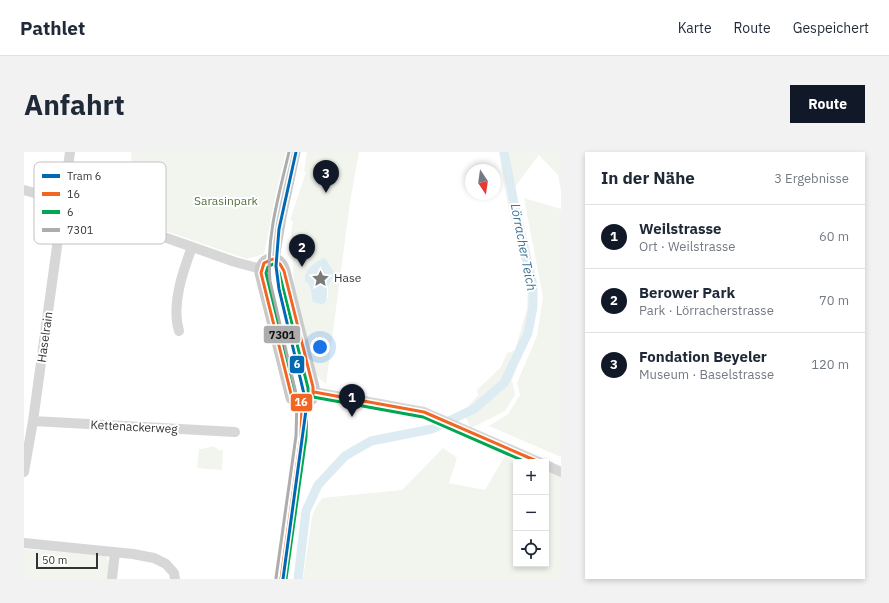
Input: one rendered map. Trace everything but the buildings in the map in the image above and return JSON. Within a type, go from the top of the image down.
[{"type":"main road","points":[[274,259],[280,217],[294,152]]},
{"type":"main road","points":[[274,259],[282,264],[314,392],[308,402],[298,402],[292,398],[262,277],[261,269],[264,264],[268,260],[274,259]]},
{"type":"main road","points":[[281,579],[301,436],[302,403]]},
{"type":"street","name":"Haselrain","points":[[69,162],[70,152]]},
{"type":"street","points":[[24,190],[34,193]]},
{"type":"street","points":[[166,238],[242,265],[261,269]]},
{"type":"street","name":"Haselrain","points":[[24,472],[33,421],[57,244]]},
{"type":"street","points":[[179,331],[176,316],[180,285],[192,247]]},
{"type":"street","points":[[314,392],[424,412],[532,459]]},
{"type":"street","name":"Kettenackerweg","points":[[33,421],[235,432]]},
{"type":"street","points":[[549,466],[561,472]]},
{"type":"street","points":[[24,543],[133,554],[154,558],[166,564],[174,573],[175,579]]},
{"type":"street","points":[[112,579],[115,552]]},
{"type":"green space","name":"Sarasinpark","points":[[131,152],[286,152],[264,254],[247,259],[166,231],[166,162],[131,162]]},
{"type":"green space","points":[[307,152],[359,152],[350,202],[326,384],[316,374],[294,286],[291,232],[293,221],[290,220],[306,172],[304,171]],"holes":[[[328,262],[333,280],[328,285],[328,298],[311,296],[310,288],[305,281],[305,276]]]},
{"type":"green space","points":[[499,152],[561,152],[561,191],[558,175],[539,155],[514,188],[537,295],[535,312],[524,349],[512,380],[515,395],[505,411],[471,428],[463,412],[478,395],[477,390],[501,367],[507,353],[515,350],[527,309],[528,282],[515,238]]},
{"type":"green space","points":[[524,198],[561,209],[561,457],[489,426],[508,414],[520,395],[517,383],[537,336],[543,297]]},
{"type":"green space","points":[[210,446],[217,448],[218,450],[223,450],[222,470],[197,468],[199,449],[209,448]]},
{"type":"green space","points":[[443,448],[457,458],[449,483],[485,490],[509,449],[532,459],[513,459],[513,567],[549,567],[549,466],[561,472],[561,579],[303,579],[312,517],[322,498],[402,490]]},
{"type":"green space","points":[[24,549],[106,556],[110,563],[108,579],[24,579]]},
{"type":"shaded area","points":[[324,258],[335,273],[328,287],[325,303],[321,304],[313,302],[310,288],[308,283],[305,281],[305,277],[310,267]]},
{"type":"waterway","name":"Lörracher Teich","points":[[298,579],[306,511],[318,485],[345,456],[371,441],[432,429],[474,409],[504,383],[528,333],[533,307],[533,285],[504,152]]},
{"type":"tram line","name":"6","points":[[283,579],[306,410],[304,394],[279,289],[276,266],[279,229],[296,152]]},
{"type":"transit line","name":"7301","points":[[276,578],[296,436],[297,398],[270,281],[269,265],[274,216],[289,152]]},
{"type":"transit line","name":"16","points":[[273,259],[280,264],[284,271],[313,387],[313,396],[306,402],[300,402],[292,398],[261,273],[264,263],[273,259]]},
{"type":"transit line","name":"6","points":[[273,264],[279,272],[308,388],[308,394],[304,397],[296,395],[266,273],[268,267],[273,264]]},
{"type":"transit line","name":"16","points":[[314,392],[424,412],[532,459]]},
{"type":"transit line","name":"6","points":[[313,397],[423,417],[519,459]]},
{"type":"transit line","name":"16","points":[[281,579],[301,436],[302,403]]},
{"type":"transit line","name":"6","points":[[286,579],[306,437],[307,403]]},
{"type":"place","name":"Fondation Beyeler","points":[[326,193]]},
{"type":"place","name":"Berower Park","points":[[302,267]]},
{"type":"place","name":"Hase","points":[[321,278]]},
{"type":"place","name":"Weilstrasse","points":[[352,417]]}]
